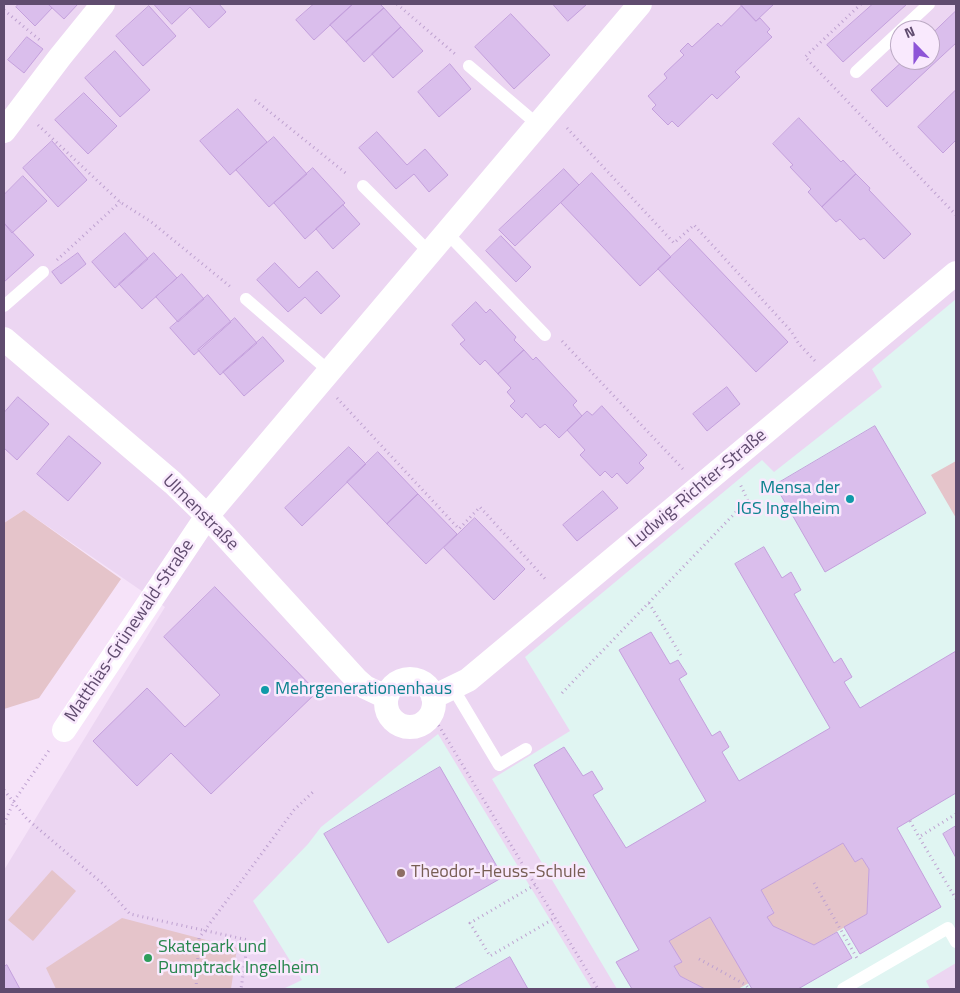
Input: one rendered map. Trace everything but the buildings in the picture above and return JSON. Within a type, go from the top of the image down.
[{"type":"street","points":[[4,131],[20,108],[103,4]]},
{"type":"street","name":"Matthias-Grünewald-Straße","points":[[64,730],[207,516],[640,4]]},
{"type":"street","name":"Ludwig-Richter-Straße","points":[[439,700],[468,680],[956,273]]},
{"type":"street","name":"Ulmenstraße","points":[[4,338],[172,483],[207,516],[356,680],[365,687],[386,697]]},
{"type":"street","points":[[409,678],[418,680],[426,685],[439,700],[429,719],[419,726],[412,728],[395,723],[388,716],[385,705],[386,697],[392,686],[409,678]]},
{"type":"lane","points":[[911,20],[929,4]]},
{"type":"lane","points":[[856,72],[890,40]]},
{"type":"lane","points":[[470,66],[543,117]]},
{"type":"lane","points":[[363,186],[429,252]]},
{"type":"lane","points":[[446,232],[545,335]]},
{"type":"lane","points":[[4,306],[43,272]]},
{"type":"lane","points":[[246,299],[325,376]]},
{"type":"lane","points":[[439,700],[499,765],[526,749]]},
{"type":"lane","points":[[844,989],[948,928],[956,942]]},
{"type":"path","points":[[397,4],[470,66]]},
{"type":"path","points":[[860,4],[805,57],[956,215]]},
{"type":"path","points":[[4,10],[60,57]]},
{"type":"path","points":[[255,100],[363,186]]},
{"type":"path","points":[[20,108],[120,202],[150,221],[246,299]]},
{"type":"path","points":[[543,117],[674,243],[694,225],[791,331],[799,344],[831,378]]},
{"type":"path","points":[[43,272],[120,202]]},
{"type":"path","points":[[545,335],[563,342],[701,487]]},
{"type":"path","points":[[325,376],[459,529],[480,507],[564,600]]},
{"type":"path","points":[[562,693],[737,511],[749,503],[730,463]]},
{"type":"path","points":[[649,602],[682,657]]},
{"type":"path","points":[[439,700],[535,885],[598,989]]},
{"type":"path","points":[[4,824],[14,801],[64,730]]},
{"type":"path","points":[[4,790],[27,819],[103,884],[130,914],[248,940],[240,989]]},
{"type":"path","points":[[196,989],[199,938],[294,810],[313,792]]},
{"type":"path","points":[[919,837],[956,814]]},
{"type":"path","points":[[910,821],[956,899]]},
{"type":"path","points":[[814,883],[867,976]]},
{"type":"path","points":[[535,885],[470,923],[490,956],[555,918]]},
{"type":"path","points":[[699,959],[746,985],[749,989]]},
{"type":"shaded area","points":[[4,4],[956,4],[956,989],[4,989],[4,870],[165,607],[24,510],[4,523]]},
{"type":"shaded area","points":[[956,299],[956,963],[926,981],[930,989],[617,989],[492,779],[570,731],[525,657],[762,460],[774,472],[882,387],[872,369]]},
{"type":"shaded area","points":[[956,461],[956,518],[931,475]]},
{"type":"shaded area","points":[[24,510],[121,579],[39,698],[4,709],[4,523]]},
{"type":"shaded area","name":"Theodor-Heuss-Schule","points":[[438,734],[592,989],[283,989],[302,980],[253,901],[308,844],[321,827]]},
{"type":"shaded area","points":[[843,843],[855,862],[862,858],[869,869],[867,914],[814,945],[773,926],[767,917],[774,912],[761,890]]},
{"type":"shaded area","points":[[52,870],[76,891],[33,941],[8,920]]},
{"type":"shaded area","points":[[710,917],[749,983],[738,989],[705,989],[680,976],[674,966],[681,962],[669,941]]},
{"type":"shaded area","name":"Skatepark und Pumptrack Ingelheim","points":[[122,918],[237,948],[231,989],[56,989],[46,968]]},
{"type":"place","name":"Mensa der IGS Ingelheim","points":[[850,499]]},
{"type":"place","name":"Mehrgenerationenhaus","points":[[265,690]]},
{"type":"place","name":"Theodor-Heuss-Schule","points":[[401,873]]},
{"type":"place","name":"Skatepark und Pumptrack Ingelheim","points":[[148,958]]}]
